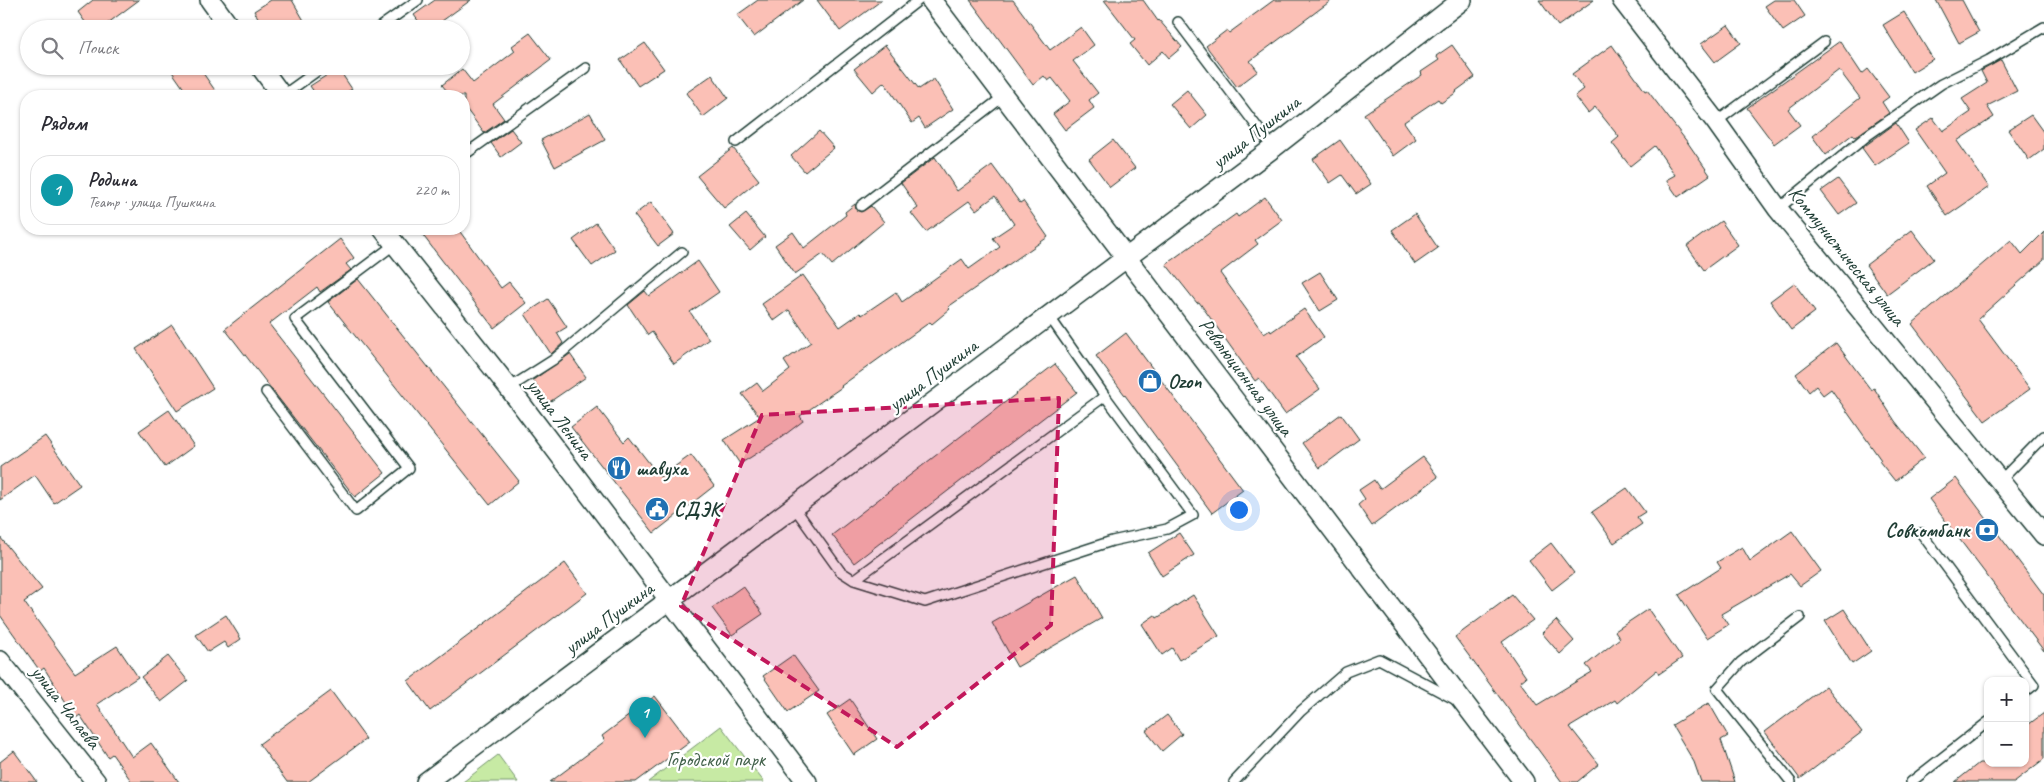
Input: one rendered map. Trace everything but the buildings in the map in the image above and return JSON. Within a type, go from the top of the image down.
[{"type":"street","points":[[210,0],[225,20]]},
{"type":"street","name":"Революционная улица","points":[[931,0],[1524,782]]},
{"type":"street","name":"улица Пушкина","points":[[426,782],[669,602],[794,506],[1273,148],[1462,0]]},
{"type":"street","name":"Коммунистическая улица","points":[[1622,0],[1716,122],[1778,209],[2044,535]]},
{"type":"street","points":[[267,75],[278,90]]},
{"type":"street","name":"улица Ленина","points":[[388,235],[509,388],[807,782]]},
{"type":"street","name":"улица Чапаева","points":[[0,661],[96,782]]},
{"type":"lane","points":[[390,20],[418,0]]},
{"type":"lane","points":[[736,142],[920,0]]},
{"type":"lane","points":[[1178,22],[1273,148]]},
{"type":"lane","points":[[1778,209],[1868,135],[1941,84],[1989,60],[2044,27]]},
{"type":"lane","points":[[1716,122],[1824,42]]},
{"type":"lane","points":[[470,151],[586,68]]},
{"type":"lane","points":[[290,90],[311,75]]},
{"type":"lane","points":[[861,206],[1004,96]]},
{"type":"lane","points":[[266,392],[356,510],[409,468],[295,319],[395,243]]},
{"type":"lane","points":[[509,388],[553,360],[682,252]]},
{"type":"lane","points":[[794,506],[840,571],[854,580],[925,602],[1112,541],[1167,529],[1193,515],[1105,396],[1049,316]]},
{"type":"lane","points":[[854,580],[1105,396]]},
{"type":"lane","points":[[2001,480],[2044,436]]},
{"type":"lane","points":[[1921,533],[2034,685]]},
{"type":"lane","points":[[1791,782],[1718,689],[1740,662],[1800,617]]},
{"type":"lane","points":[[1234,782],[1301,711],[1346,672],[1380,659],[1467,706]]},
{"type":"lane","points":[[2029,689],[2034,685],[2044,684]]},
{"type":"lane","points":[[1911,782],[1984,725]]},
{"type":"highlighted area","points":[[1059,398],[1051,625],[897,747],[681,606],[762,415]]},
{"type":"green space","name":"Городской парк","points":[[721,726],[764,782],[648,782]]},
{"type":"green space","points":[[498,755],[518,782],[463,782]]},
{"type":"place","name":"Ozon","points":[[1150,381]]},
{"type":"place","name":"шавуха","points":[[619,468]]},
{"type":"place","name":"СДЭК","points":[[657,509]]},
{"type":"place","name":"Совкомбанк","points":[[1987,530]]},
{"type":"place","name":"Родина","points":[[645,738]]}]
